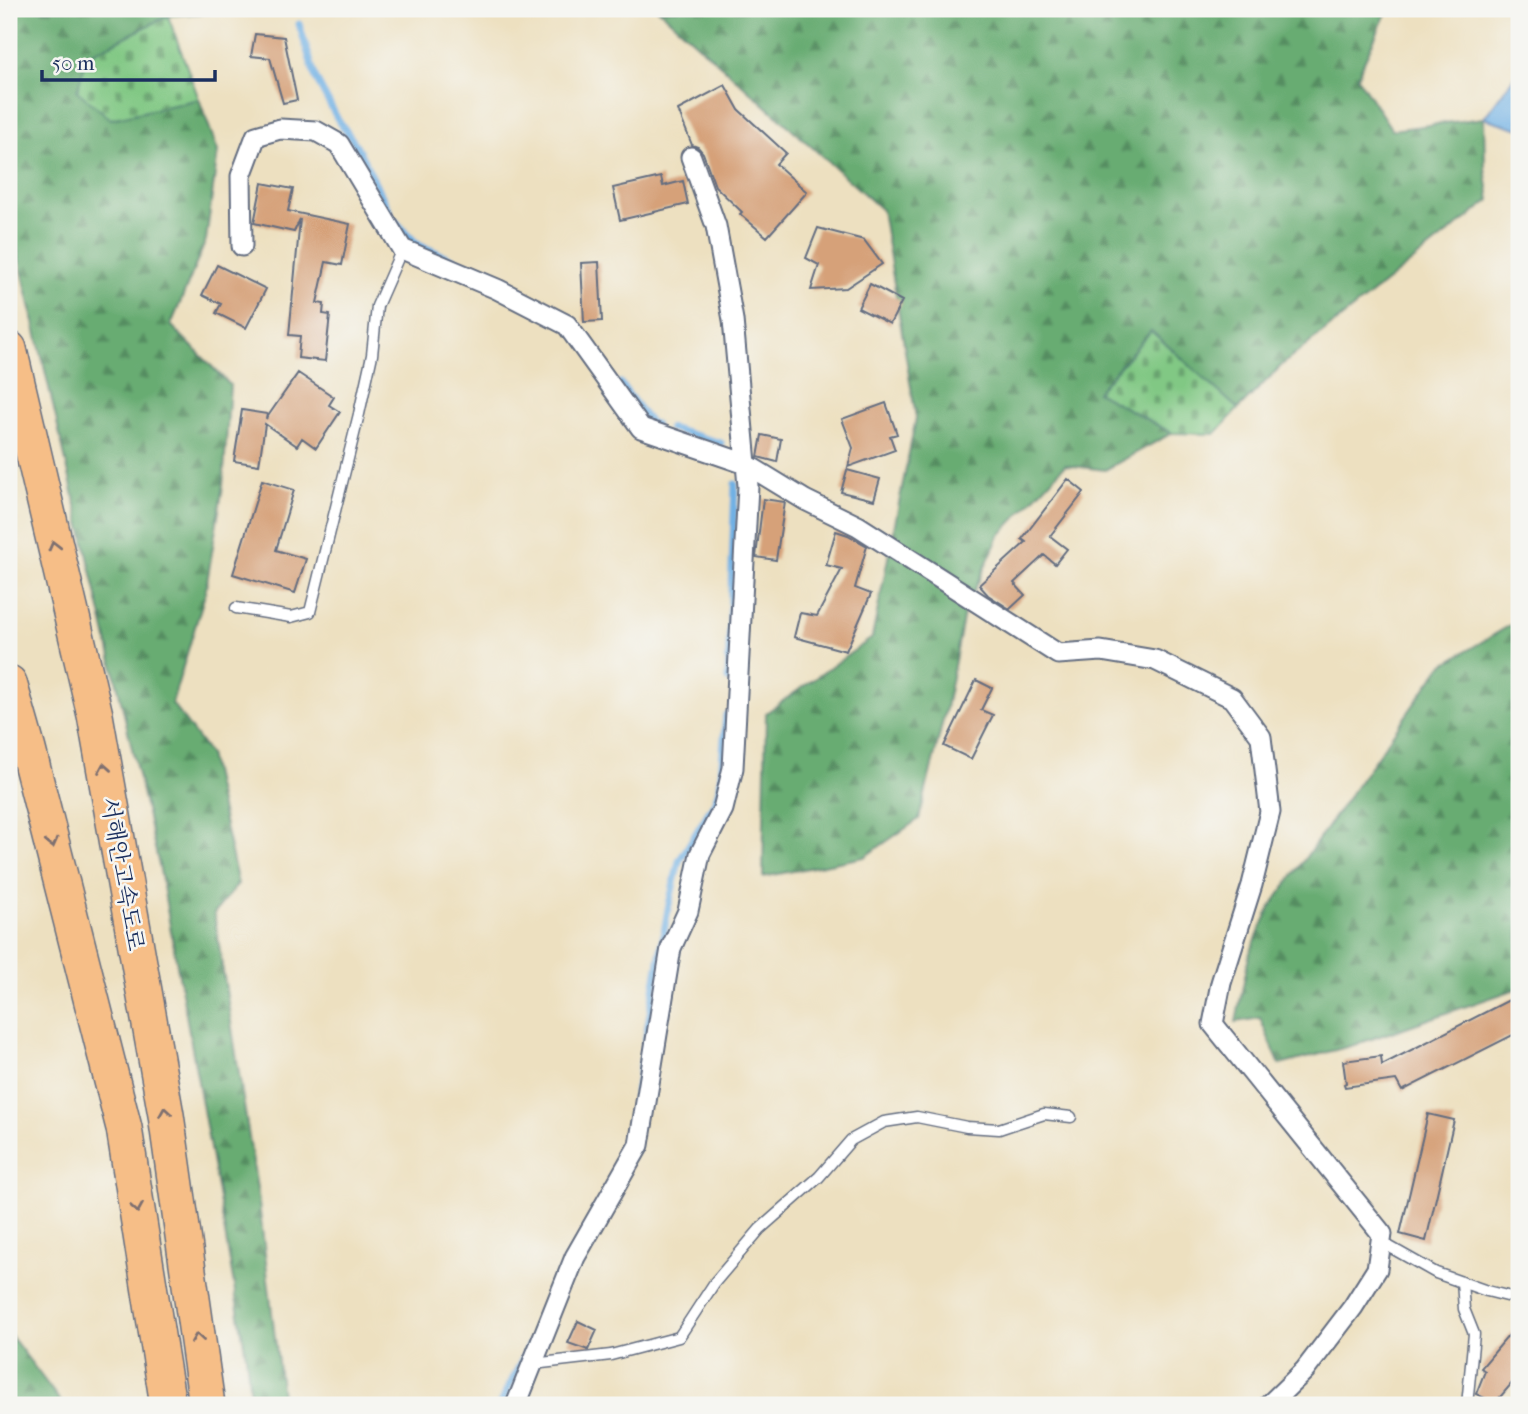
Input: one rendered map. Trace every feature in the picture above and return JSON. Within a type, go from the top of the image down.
[{"type":"highway","name":"서해안고속도로","points":[[9,349],[95,715],[166,1115],[207,1405]]},
{"type":"highway","points":[[9,683],[124,1128],[168,1405]]},
{"type":"street","points":[[242,246],[242,176],[256,136],[280,129],[316,131],[340,144],[402,249],[497,289],[567,325],[641,428],[746,464],[805,500],[858,526],[1058,654],[1101,651],[1155,660],[1232,698],[1261,737],[1270,812],[1252,885],[1221,983],[1213,1024],[1382,1234],[1377,1269],[1353,1307],[1305,1370],[1269,1405]]},
{"type":"street","points":[[516,1405],[575,1257],[639,1145],[671,947],[688,911],[700,854],[723,809],[733,768],[748,486],[733,320],[716,226],[691,157]]},
{"type":"lane","points":[[236,608],[291,617],[310,612],[372,355],[377,306],[402,249]]},
{"type":"lane","points":[[533,1364],[611,1355],[678,1337],[715,1282],[760,1229],[820,1177],[851,1140],[884,1122],[917,1117],[967,1127],[999,1129],[1044,1114],[1071,1117]]},
{"type":"lane","points":[[1381,1242],[1436,1273],[1519,1299]]},
{"type":"lane","points":[[1462,1282],[1464,1309],[1474,1334],[1467,1405]]},
{"type":"green space","points":[[9,9],[166,9],[168,16],[87,56],[111,119],[199,99],[218,151],[206,240],[171,325],[230,385],[223,486],[205,594],[172,703],[209,754],[238,884],[214,913],[258,1195],[283,1405],[251,1405],[246,1356],[160,870],[9,214]]},
{"type":"green space","points":[[166,9],[258,9],[168,16]]},
{"type":"green space","points":[[658,9],[1388,9],[1357,77],[1392,130],[1484,118],[1485,168],[1490,200],[1283,364],[1238,409],[1151,331],[1097,392],[1172,433],[1105,470],[1065,465],[999,536],[964,613],[946,708],[919,819],[864,857],[763,877],[766,713],[872,638],[916,418],[882,210]]},
{"type":"green space","points":[[168,16],[199,99],[111,119],[77,91],[87,56]]},
{"type":"green space","points":[[1151,331],[1238,409],[1215,434],[1172,433],[1097,392]]},
{"type":"green space","points":[[1519,620],[1519,988],[1354,1045],[1280,1065],[1260,1018],[1236,1022],[1249,955],[1270,908],[1441,666]]},
{"type":"green space","points":[[9,1333],[63,1405],[9,1405]]},
{"type":"water","points":[[1519,70],[1519,129],[1484,118]]},
{"type":"building","points":[[255,34],[284,37],[297,100],[283,103],[270,58],[251,56]]},
{"type":"building","points":[[725,85],[739,110],[786,153],[776,164],[807,192],[767,237],[740,214],[742,212],[715,186],[703,153],[692,145],[678,110]]},
{"type":"building","points":[[661,177],[663,186],[683,181],[688,204],[620,220],[613,188]]},
{"type":"building","points":[[262,183],[293,189],[288,211],[350,224],[342,265],[326,262],[317,303],[324,304],[323,314],[330,315],[325,361],[298,358],[300,336],[289,335],[300,219],[294,232],[254,223]]},
{"type":"building","points":[[818,228],[864,240],[882,264],[846,288],[811,290],[819,265],[806,258]]},
{"type":"building","points":[[599,262],[602,321],[584,322],[581,263]]},
{"type":"building","points":[[217,265],[266,289],[246,328],[216,313],[221,304],[202,295]]},
{"type":"building","points":[[870,284],[902,301],[890,324],[858,308]]},
{"type":"building","points":[[298,373],[334,397],[329,405],[340,412],[316,448],[302,438],[297,446],[265,424],[259,465],[234,461],[242,410],[267,414],[266,419]]},
{"type":"building","points":[[886,403],[897,434],[890,436],[895,450],[848,467],[853,448],[842,419]]},
{"type":"building","points":[[762,435],[781,439],[777,462],[758,457]]},
{"type":"building","points":[[847,470],[880,479],[874,500],[841,492]]},
{"type":"building","points":[[1068,479],[1084,492],[1050,536],[1067,549],[1055,564],[1044,555],[1014,583],[1025,595],[1010,609],[988,595],[979,585],[1026,542],[1022,539]]},
{"type":"building","points":[[262,480],[294,490],[276,550],[306,559],[295,593],[233,574]]},
{"type":"building","points":[[763,499],[785,502],[776,560],[756,557]]},
{"type":"building","points":[[836,531],[867,546],[855,588],[871,594],[846,651],[794,637],[800,613],[817,616],[842,569],[826,565]]},
{"type":"building","points":[[976,680],[992,688],[981,710],[993,715],[971,759],[944,746]]},
{"type":"building","points":[[1519,995],[1519,1032],[1402,1091],[1396,1080],[1345,1087],[1343,1061],[1381,1056],[1382,1065]]},
{"type":"building","points":[[1428,1114],[1454,1120],[1426,1241],[1400,1234]]},
{"type":"building","points":[[578,1321],[597,1330],[588,1350],[568,1343]]},
{"type":"building","points":[[1519,1323],[1519,1375],[1495,1403],[1476,1394],[1485,1371],[1481,1368]]},
{"type":"waterway","points":[[299,24],[316,79],[337,118],[356,145],[390,212]]},
{"type":"waterway","points":[[396,222],[417,244],[468,266]]},
{"type":"waterway","points":[[620,383],[650,423],[655,424]]},
{"type":"waterway","points":[[670,428],[721,443]]},
{"type":"waterway","points":[[728,679],[735,484]]},
{"type":"waterway","points":[[624,1152],[679,861],[714,803],[720,788],[726,715]]},
{"type":"waterway","points":[[500,1405],[531,1342]]}]
